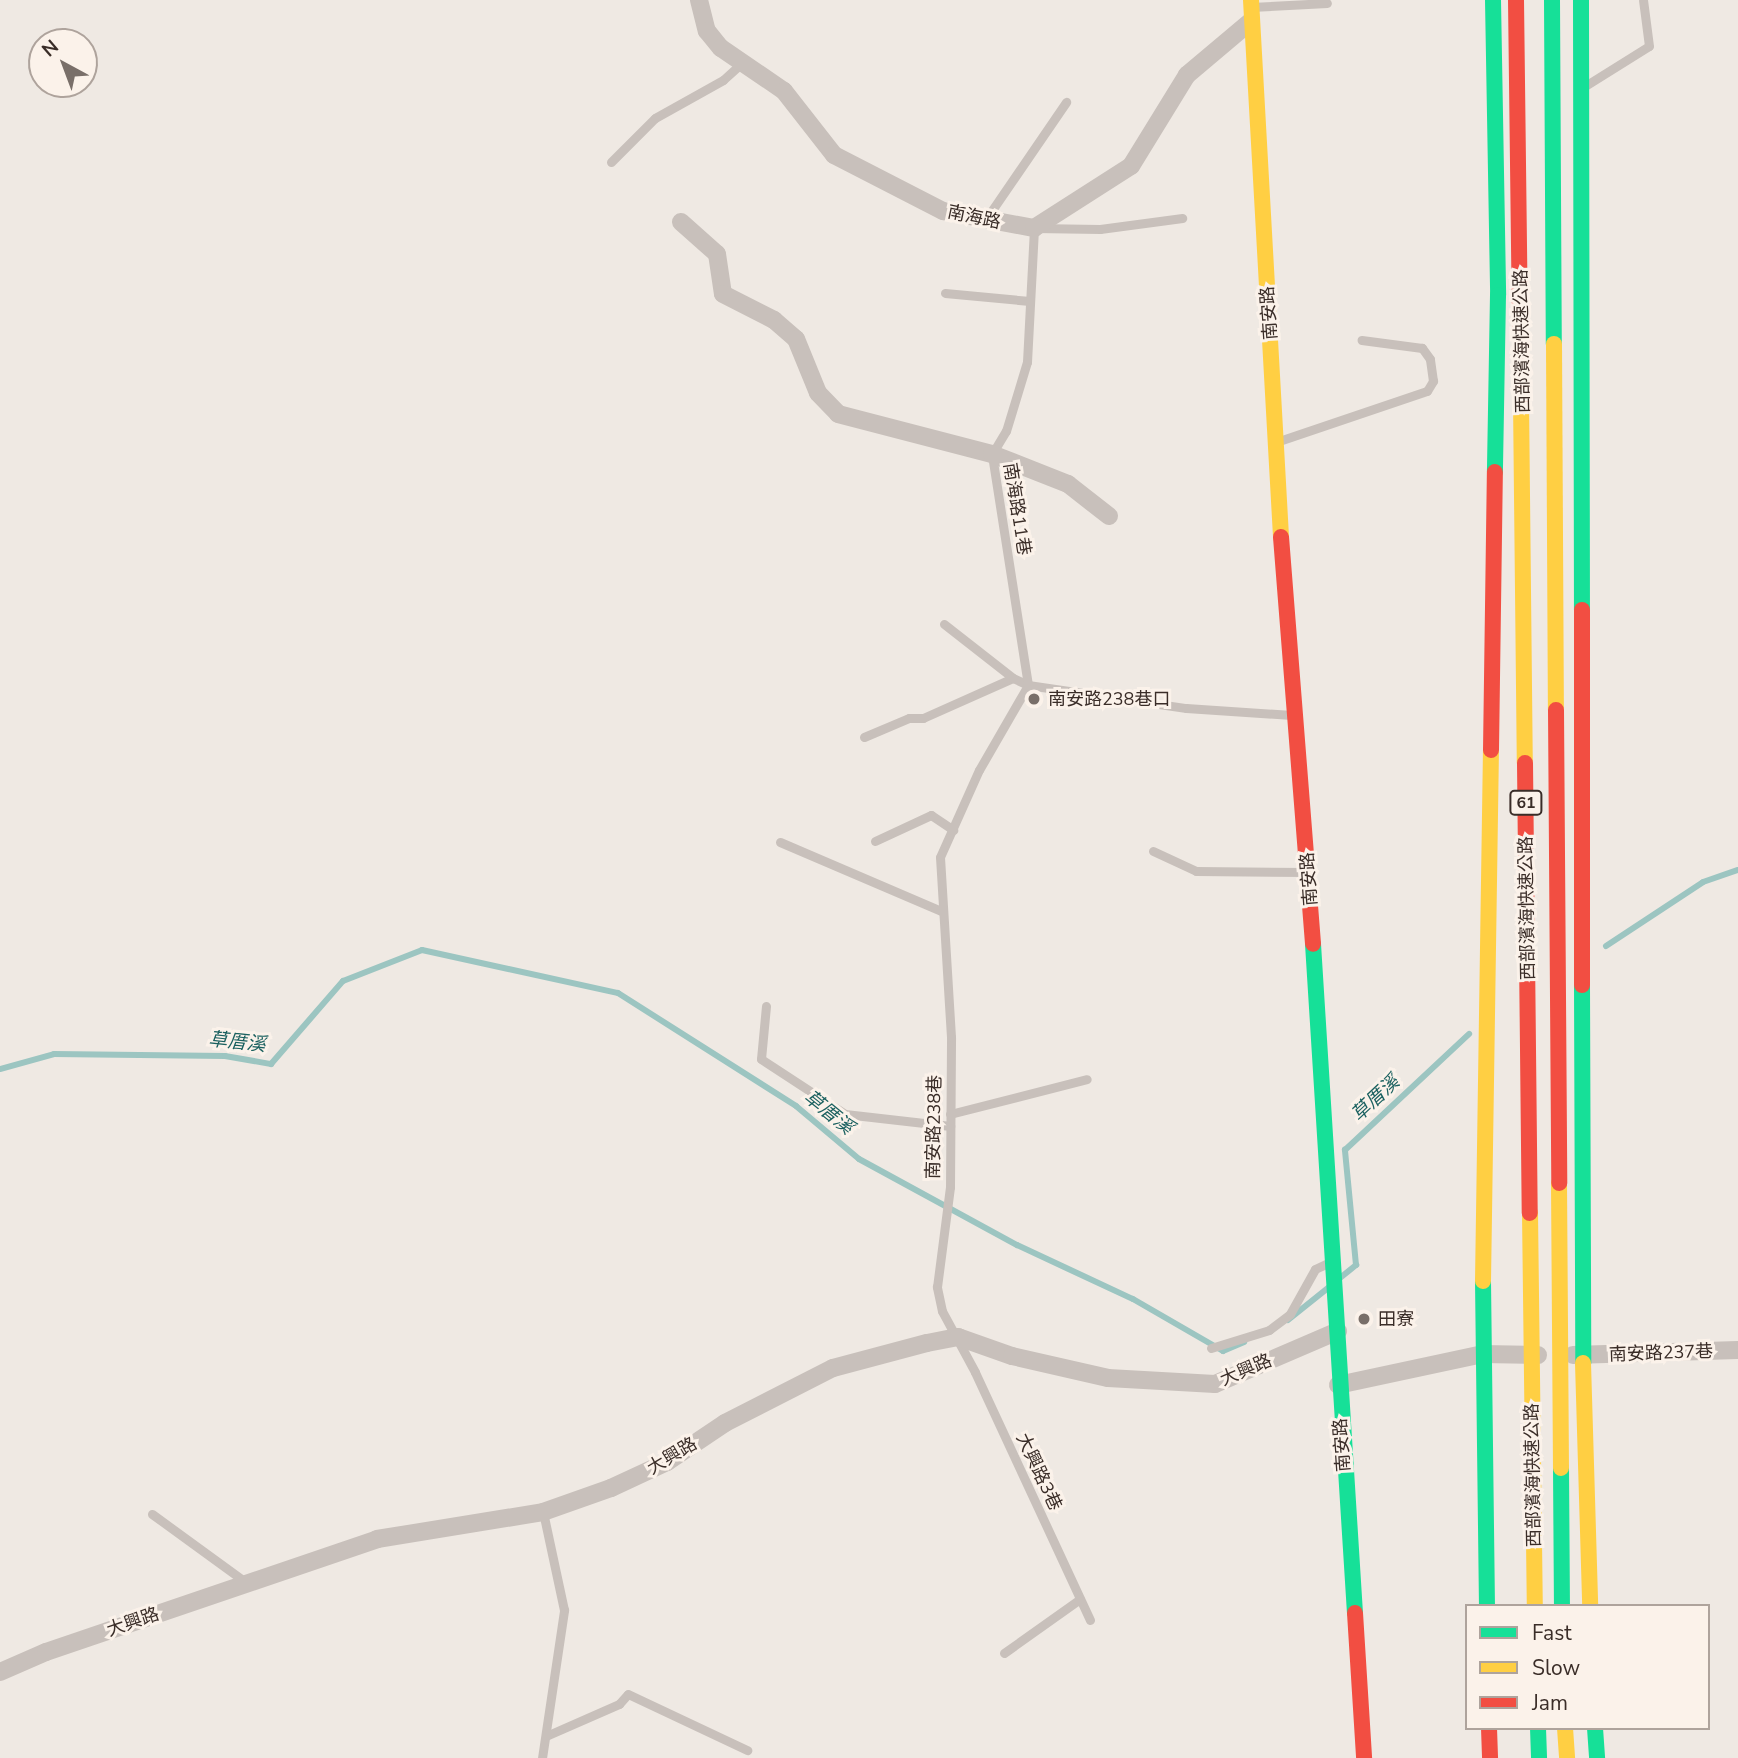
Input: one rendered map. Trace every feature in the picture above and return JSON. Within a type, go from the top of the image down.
[{"type":"main road","points":[[1487,1604],[1482,1354],[1498,295],[1493,0]]},
{"type":"main road","name":"西部濱海快速公路","points":[[1516,0],[1524,397],[1535,1604]]},
{"type":"main road","name":"西部濱海快速公路","points":[[1552,0],[1562,1604]]},
{"type":"main road","points":[[1581,0],[1583,1355],[1590,1604]]},
{"type":"main road","name":"南安路","points":[[1251,10],[1293,715],[1309,872],[1331,1262],[1338,1331],[1338,1385],[1364,1758]]},
{"type":"main road","points":[[1489,1730],[1490,1758]]},
{"type":"main road","points":[[1538,1730],[1539,1758]]},
{"type":"main road","points":[[1565,1730],[1567,1758]]},
{"type":"main road","points":[[1595,1730],[1597,1758]]},
{"type":"street","name":"南海路","points":[[699,0],[707,31],[741,64],[783,91],[834,155],[943,211],[985,221],[1034,228]]},
{"type":"street","points":[[1034,228],[1131,166],[1187,75],[1251,10]]},
{"type":"street","points":[[681,222],[717,254],[723,293],[774,320],[796,339],[818,393],[838,414],[992,454],[1068,484],[1109,516]]},
{"type":"street","name":"大興路","points":[[0,1672],[46,1652],[377,1539],[543,1512],[667,1462],[725,1423],[833,1368],[958,1338],[1012,1356],[1108,1378],[1215,1384],[1338,1331]]},
{"type":"street","name":"南安路237巷","points":[[1338,1385],[1482,1354],[1583,1355],[1738,1350]]},
{"type":"lane","points":[[1583,87],[1650,46],[1643,0]]},
{"type":"lane","points":[[1251,10],[1327,3]]},
{"type":"lane","points":[[611,162],[656,118],[723,80],[741,64]]},
{"type":"lane","points":[[985,221],[1066,102]]},
{"type":"lane","points":[[1034,228],[1100,229],[1182,218]]},
{"type":"lane","name":"南海路11巷","points":[[1028,685],[992,454],[1006,430],[1027,362],[1034,228]]},
{"type":"lane","points":[[945,293],[1030,301]]},
{"type":"lane","points":[[1277,441],[1427,391],[1433,381],[1430,359],[1422,348],[1362,340]]},
{"type":"lane","points":[[944,624],[1013,678],[1028,685],[1186,708],[1293,715]]},
{"type":"lane","points":[[864,737],[909,718],[923,718],[1013,678]]},
{"type":"lane","name":"南安路238巷","points":[[958,1338],[942,1311],[937,1287],[950,1187],[951,1037],[941,911],[940,857],[979,770],[1028,685]]},
{"type":"lane","points":[[875,841],[931,815],[953,830]]},
{"type":"lane","points":[[780,842],[941,911]]},
{"type":"lane","points":[[1153,851],[1196,871],[1309,872]]},
{"type":"lane","points":[[766,1006],[761,1059],[835,1108],[845,1114],[950,1126]]},
{"type":"lane","points":[[950,1114],[1087,1079]]},
{"type":"lane","points":[[1211,1348],[1269,1331],[1290,1314],[1315,1269],[1331,1262]]},
{"type":"lane","name":"大興路3巷","points":[[958,1338],[1090,1620]]},
{"type":"lane","points":[[542,1758],[564,1610],[543,1512]]},
{"type":"lane","points":[[152,1514],[248,1584]]},
{"type":"lane","points":[[1004,1653],[1080,1599]]},
{"type":"lane","points":[[546,1736],[619,1704],[628,1694],[747,1750]]},
{"type":"waterway","name":"草厝溪","points":[[1606,946],[1703,882],[1738,870]]},
{"type":"waterway","name":"草厝溪","points":[[0,1069],[54,1054],[225,1056],[271,1064],[343,981],[422,950],[618,993],[796,1106],[859,1159],[1017,1245],[1133,1299],[1223,1351],[1244,1342]]},
{"type":"waterway","name":"草厝溪","points":[[1340,1278],[1356,1265],[1345,1150],[1469,1034]]},
{"type":"waterway","name":"草厝溪","points":[[1288,1320],[1329,1287]]},
{"type":"traffic: fast","points":[[1493,0],[1498,295],[1495,472]]},
{"type":"traffic: fast","points":[[1552,0],[1554,344]]},
{"type":"traffic: fast","points":[[1581,0],[1582,610]]},
{"type":"traffic: fast","points":[[1313,944],[1355,1613]]},
{"type":"traffic: fast","points":[[1582,985],[1583,1363]]},
{"type":"traffic: fast","points":[[1483,1281],[1487,1604]]},
{"type":"traffic: fast","points":[[1561,1468],[1562,1604]]},
{"type":"traffic: fast","points":[[1538,1730],[1539,1758]]},
{"type":"traffic: fast","points":[[1595,1730],[1597,1758]]},
{"type":"traffic: slow","points":[[1251,0],[1281,537]]},
{"type":"traffic: slow","points":[[1554,344],[1556,710]]},
{"type":"traffic: slow","points":[[1521,400],[1525,763]]},
{"type":"traffic: slow","points":[[1483,1281],[1491,750]]},
{"type":"traffic: slow","points":[[1559,1183],[1561,1468]]},
{"type":"traffic: slow","points":[[1530,1213],[1535,1604]]},
{"type":"traffic: slow","points":[[1583,1363],[1590,1604]]},
{"type":"traffic: slow","points":[[1565,1730],[1567,1758]]},
{"type":"traffic: jam","points":[[1516,0],[1521,400]]},
{"type":"traffic: jam","points":[[1491,750],[1495,472]]},
{"type":"traffic: jam","points":[[1281,537],[1313,944]]},
{"type":"traffic: jam","points":[[1582,610],[1582,985]]},
{"type":"traffic: jam","points":[[1556,710],[1559,1183]]},
{"type":"traffic: jam","points":[[1525,763],[1530,1213]]},
{"type":"traffic: jam","points":[[1355,1613],[1364,1758]]},
{"type":"traffic: jam","points":[[1489,1730],[1490,1758]]},
{"type":"place","name":"南安路238巷口","points":[[1034,699]]},
{"type":"place","name":"田寮","points":[[1364,1319]]}]
